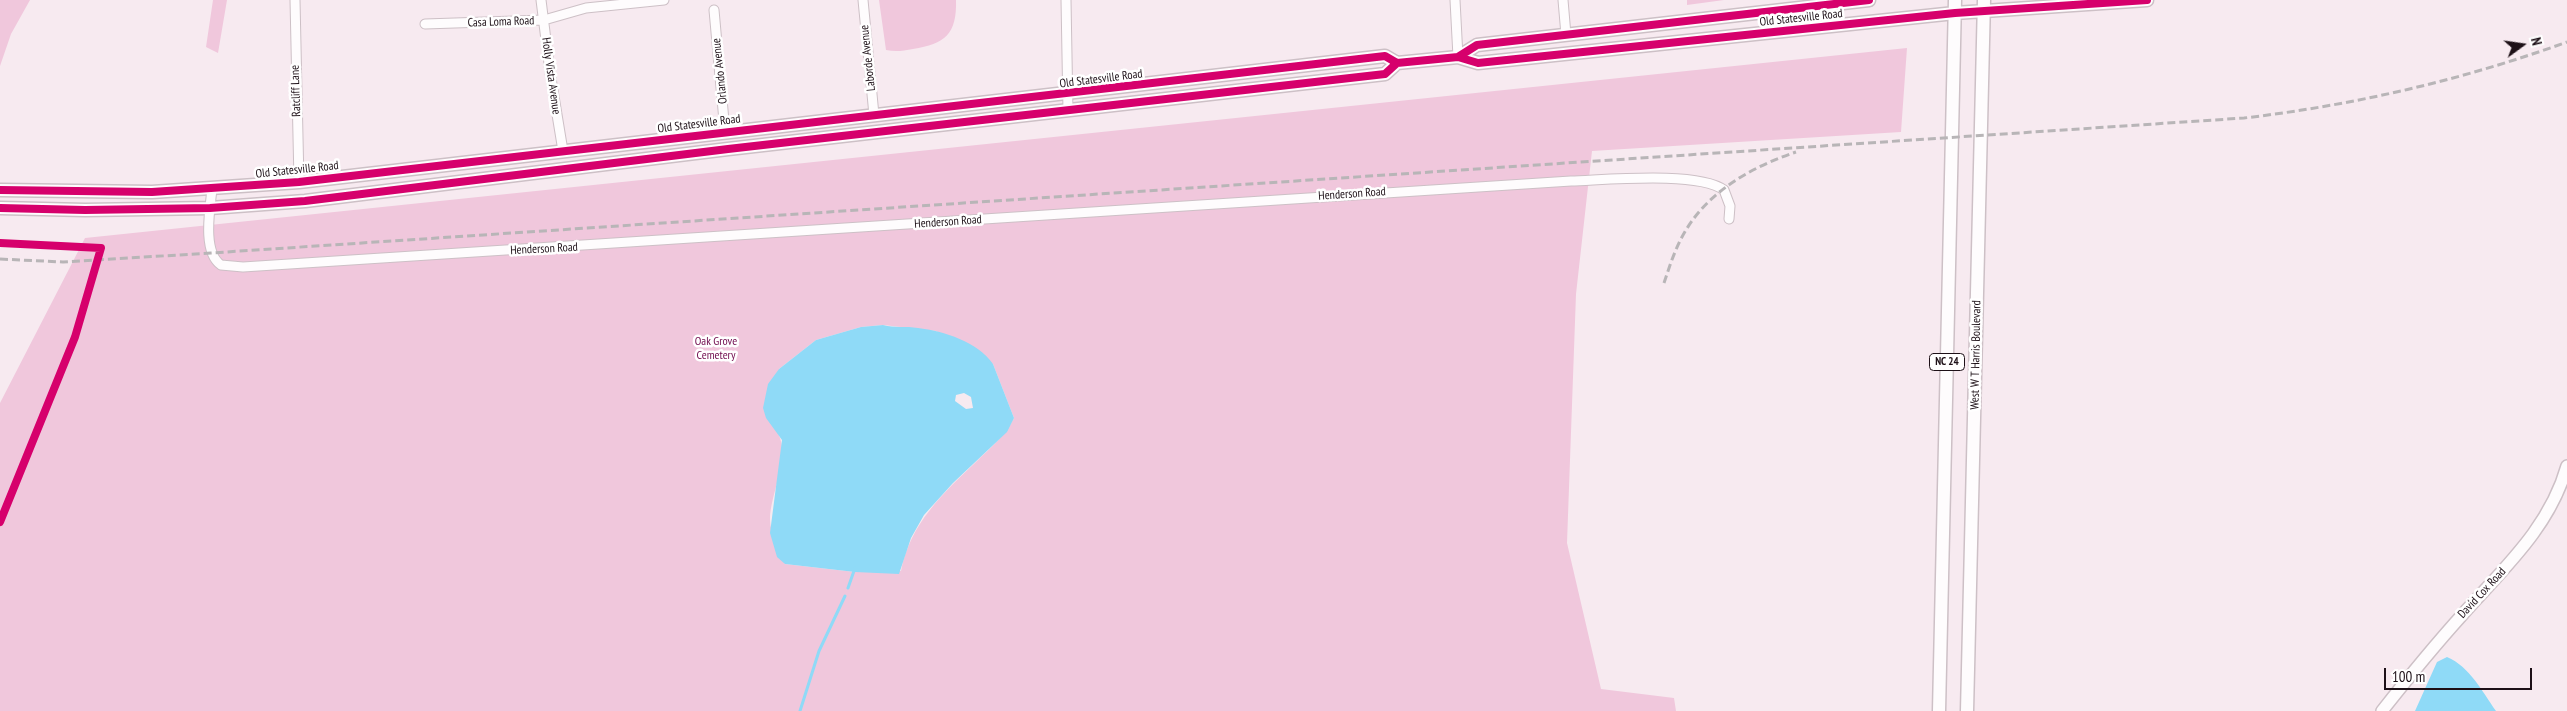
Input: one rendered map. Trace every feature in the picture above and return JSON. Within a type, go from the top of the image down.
[{"type":"main road","name":"Old Statesville Road","points":[[1458,57],[1478,45],[1869,0]]},
{"type":"main road","name":"Old Statesville Road","points":[[0,190],[86,192],[212,189],[299,182],[874,115],[1068,95],[1385,56],[1397,63],[1458,57],[1478,63],[1955,6],[2147,0]]},
{"type":"main road","name":"NC 24","points":[[1939,711],[1955,6]]},
{"type":"main road","name":"West W T Harris Boulevard","points":[[1967,711],[1984,6]]},
{"type":"main road","name":"Old Statesville Road","points":[[0,208],[85,210],[210,208],[305,201],[1385,74],[1397,63]]},
{"type":"main road","name":"David Cox Road","points":[[2382,711],[2460,616],[2539,527],[2556,497],[2567,466]]},
{"type":"street","name":"Ratcliff Lane","points":[[296,0],[299,182]]},
{"type":"street","name":"Holly Vista Avenue","points":[[541,0],[563,151]]},
{"type":"street","name":"Casa Loma Road","points":[[425,24],[544,20],[586,8],[664,0]]},
{"type":"street","name":"Laborde Avenue","points":[[863,0],[874,115]]},
{"type":"street","points":[[1066,0],[1068,111]]},
{"type":"street","points":[[1455,0],[1458,57]]},
{"type":"street","points":[[1563,0],[1566,35]]},
{"type":"street","name":"Orlando Avenue","points":[[714,10],[725,132]]},
{"type":"street","name":"Henderson Road","points":[[212,189],[210,244],[214,259],[221,265],[243,268],[1571,181],[1667,179],[1709,182],[1724,190],[1730,206],[1729,218]]},
{"type":"green space","points":[[0,0],[30,0],[11,34],[0,66]]},
{"type":"green space","points":[[213,0],[227,0],[218,53],[206,47]]},
{"type":"green space","points":[[879,0],[956,0],[956,12],[951,29],[941,40],[924,47],[902,51],[886,50]]},
{"type":"green space","points":[[1687,0],[1724,0],[1687,5]]},
{"type":"green space","name":"Oak Grove Cemetery","points":[[1907,48],[1901,132],[1592,151],[1576,294],[1567,543],[1601,689],[1674,698],[1676,711],[0,711],[0,403],[85,238]],"holes":[[[883,325],[936,331],[993,364],[1014,418],[997,441],[940,497],[930,510],[912,538],[905,554],[901,571],[855,572],[785,564],[770,525],[771,510],[782,454],[778,433],[779,369],[816,340],[861,327]]]},
{"type":"water","points":[[883,325],[914,327],[949,335],[970,344],[987,356],[993,364],[1014,418],[1007,432],[953,483],[924,515],[911,538],[899,574],[855,572],[785,564],[777,557],[770,533],[782,440],[766,418],[763,408],[768,384],[779,369],[816,340],[861,327]],"holes":[[[964,393],[971,397],[973,408],[966,409],[955,401],[956,395]]]},
{"type":"water","points":[[2447,657],[2469,673],[2496,711],[2415,711],[2437,662]]},
{"type":"waterway","points":[[848,588],[855,568]]},
{"type":"waterway","points":[[800,711],[819,651],[845,596]]},
{"type":"railway","points":[[0,259],[63,262],[211,253],[2244,118],[2327,106],[2408,89],[2488,68],[2567,42]]},
{"type":"railway","points":[[1664,283],[1682,236],[1707,203],[1720,191],[1749,172],[1796,152]]},
{"type":"cycle path","points":[[1458,57],[1477,45],[1869,0]]},
{"type":"cycle path","points":[[0,190],[152,192],[299,182],[1385,56],[1397,63],[1458,57],[1478,63],[1955,13],[2147,0]]},
{"type":"cycle path","points":[[0,208],[85,210],[210,208],[305,201],[728,149],[1385,74],[1397,63]]},
{"type":"cycle path","points":[[0,243],[101,248],[75,337],[0,522]]}]
